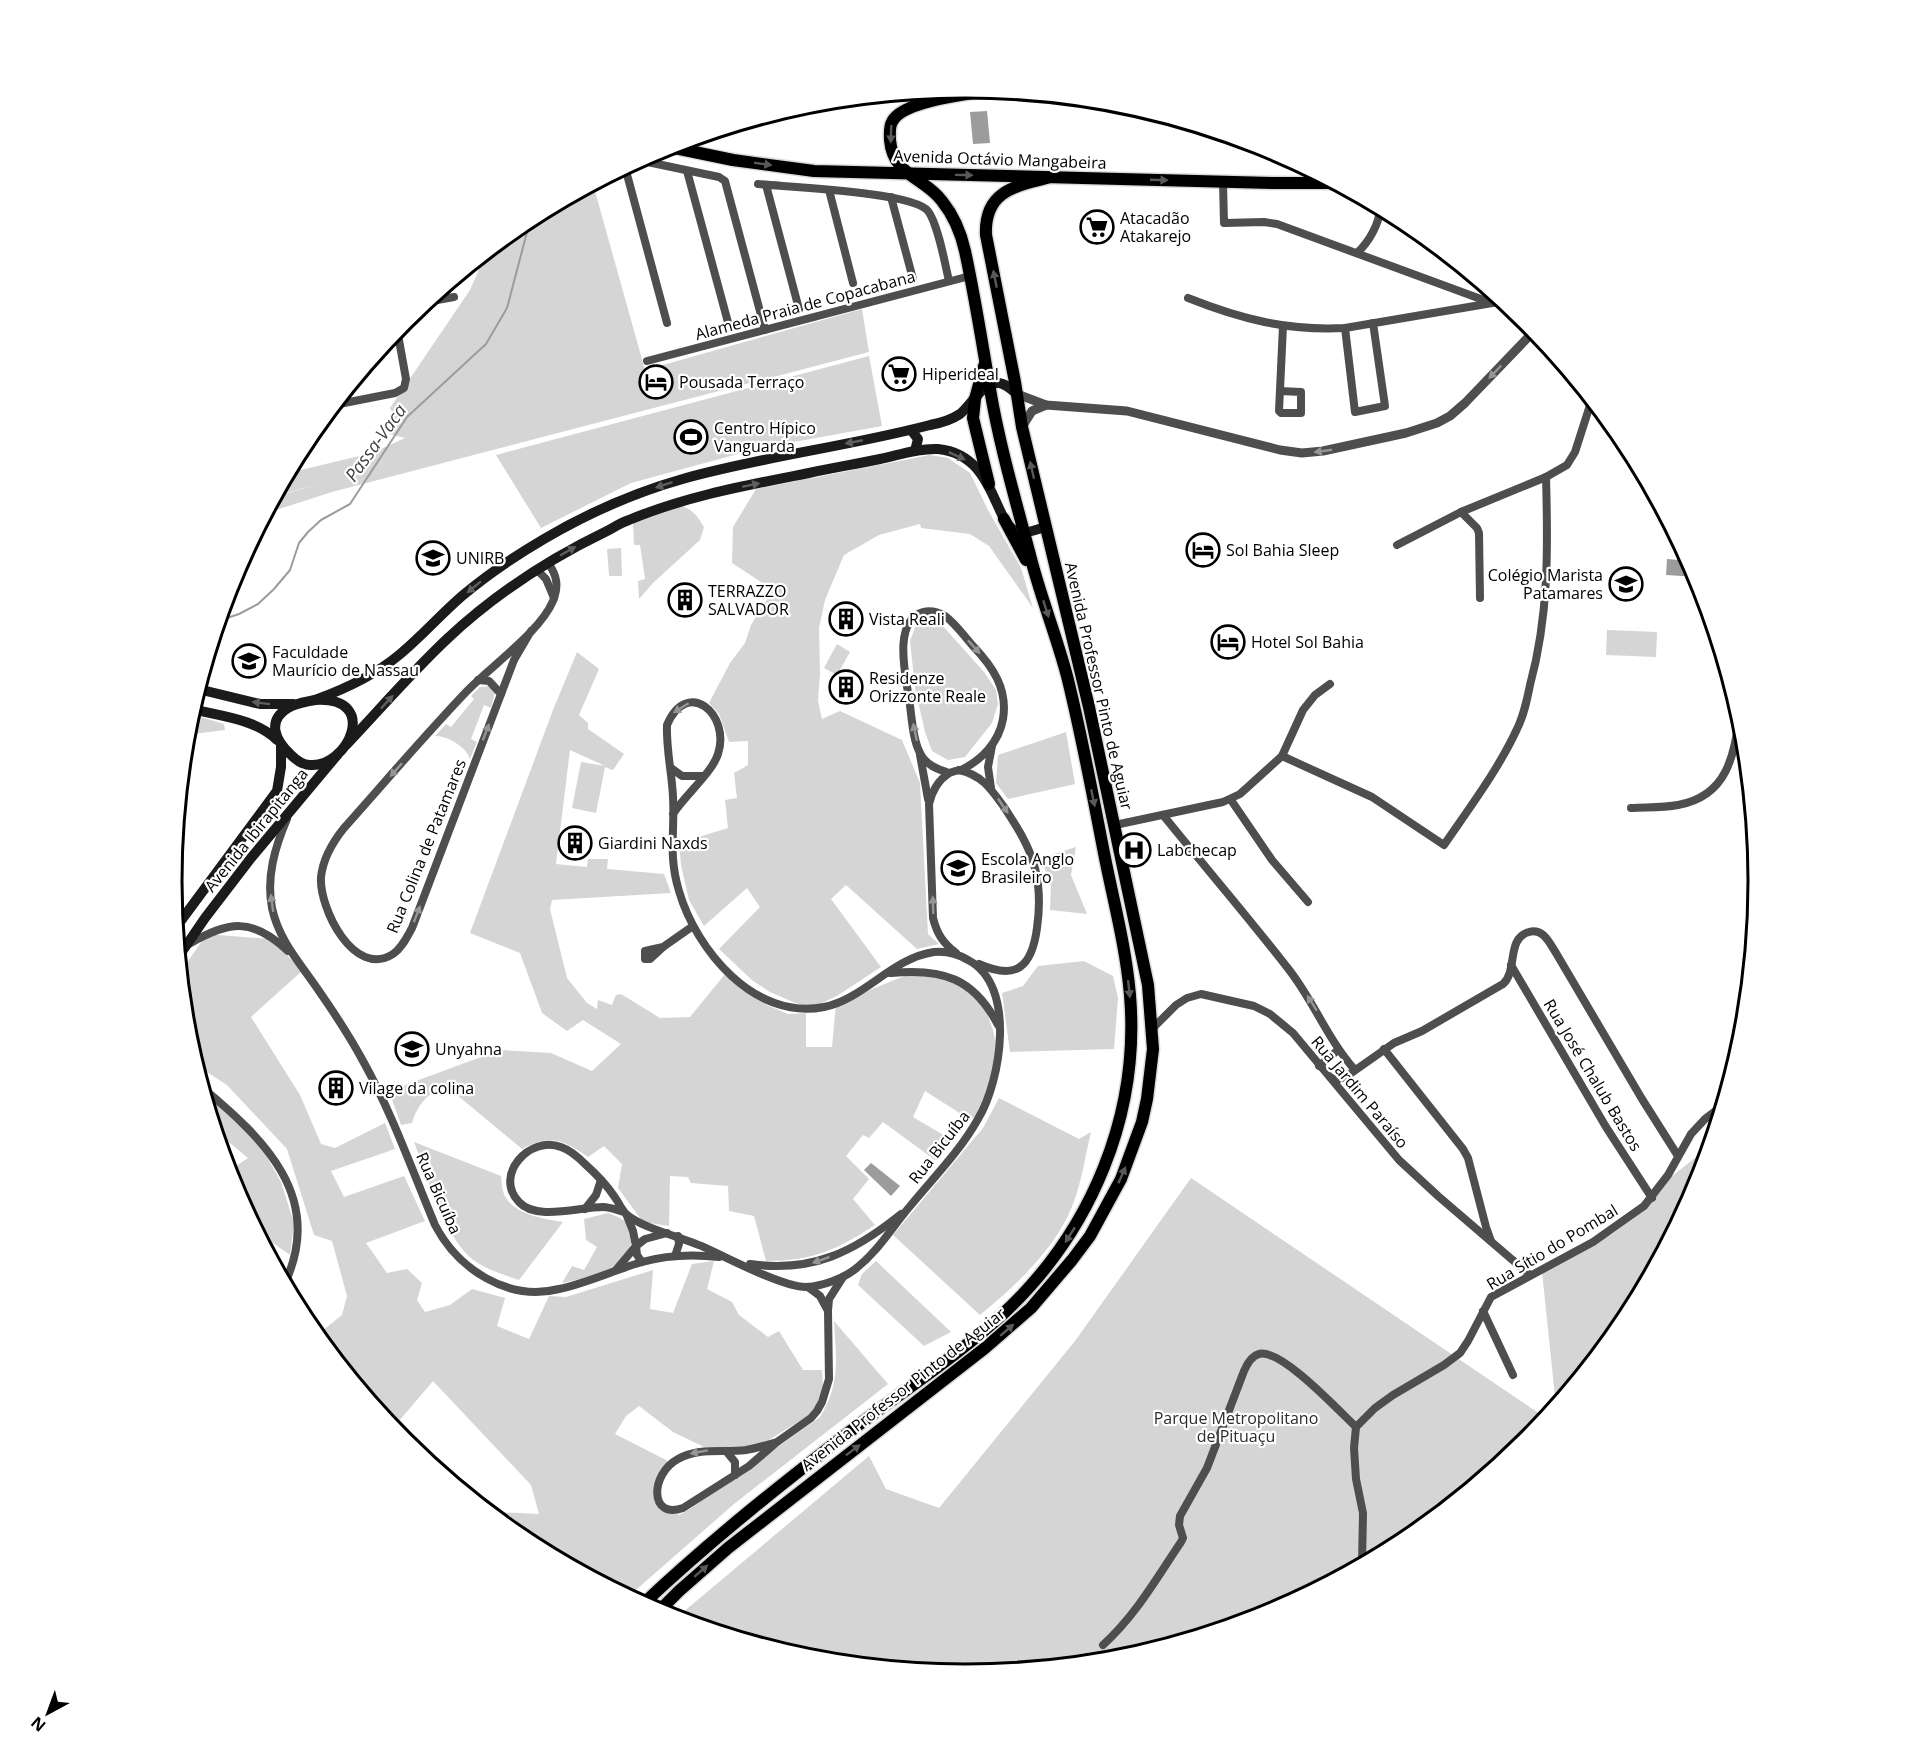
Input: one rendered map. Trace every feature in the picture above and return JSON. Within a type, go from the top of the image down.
[{"type":"main road","points":[[905,172],[892,153],[890,131],[895,116],[916,105],[941,98]]},
{"type":"main road","name":"Avenida Octávio Mangabeira","points":[[683,151],[814,171],[1273,183],[1315,179]]},
{"type":"main road","name":"Avenida Professor Pinto de Aguiar","points":[[651,1597],[719,1536],[1001,1316],[1035,1281],[1060,1250],[1081,1217],[1104,1170],[1115,1140],[1128,1084],[1130,1002],[1128,975],[1075,710],[1024,532],[989,386],[970,276],[958,227],[945,204],[936,194],[905,172]]},
{"type":"main road","name":"Avenida Professor Pinto de Aguiar","points":[[666,1604],[728,1548],[1011,1328],[1060,1275],[1090,1236],[1121,1179],[1134,1148],[1147,1099],[1153,1049],[1148,985],[1075,645],[1022,427],[986,235],[986,216],[1003,193],[1026,183],[1051,177]]},
{"type":"main road","points":[[985,356],[973,410],[975,426],[989,484],[1004,519],[1036,577]]},
{"type":"main road","points":[[206,691],[260,704],[297,704],[315,700],[352,685],[385,666],[409,647],[463,596],[525,551],[603,508],[686,478],[949,420],[965,410],[989,386],[998,383],[1017,394]]},
{"type":"main road","points":[[911,430],[918,439],[915,451]]},
{"type":"main road","points":[[202,711],[253,724],[269,732],[296,759],[308,765],[322,764],[338,754],[446,639],[502,593],[548,562],[626,520],[693,498],[915,451],[939,449],[956,453],[975,467],[989,484]]},
{"type":"main road","points":[[782,456],[777,467],[786,477]]},
{"type":"main road","points":[[603,508],[613,512],[615,520],[613,528]]},
{"type":"main road","points":[[1004,519],[1015,531],[1024,532],[1045,527]]},
{"type":"main road","points":[[525,551],[537,570]]},
{"type":"main road","points":[[315,700],[337,701],[348,710],[352,726],[347,744]]},
{"type":"main road","points":[[279,742],[275,728],[279,717],[285,710],[297,704]]},
{"type":"main road","name":"Avenida Ibirapitanga","points":[[183,917],[272,799],[279,781],[279,742]]},
{"type":"main road","name":"Avenida Ibirapitanga","points":[[186,948],[225,891],[338,754]]},
{"type":"street","points":[[652,163],[719,177],[727,184],[765,330]]},
{"type":"street","points":[[687,171],[729,326]]},
{"type":"street","points":[[627,174],[667,323]]},
{"type":"street","points":[[1223,182],[1224,223],[1277,224],[1490,303]]},
{"type":"street","points":[[799,309],[762,184],[891,197],[918,203],[931,214],[949,281]]},
{"type":"street","points":[[829,190],[853,283]]},
{"type":"street","points":[[891,197],[913,279]]},
{"type":"street","points":[[1357,253],[1368,241],[1379,216]]},
{"type":"street","name":"Alameda Praia de Copacabana","points":[[647,361],[970,276]]},
{"type":"street","points":[[441,299],[454,297]]},
{"type":"street","points":[[1188,298],[1241,317],[1283,326],[1324,329],[1345,328],[1493,303]]},
{"type":"street","points":[[1345,328],[1355,412],[1385,406],[1373,323]]},
{"type":"street","points":[[1280,391],[1283,326]]},
{"type":"street","points":[[1017,394],[1046,405],[1127,411],[1202,432],[1280,450],[1302,453],[1323,452],[1406,433],[1437,423],[1450,416],[1528,337]]},
{"type":"street","points":[[345,403],[394,393],[404,388],[406,379],[399,341]]},
{"type":"street","points":[[1022,427],[1032,411],[1046,405]]},
{"type":"street","points":[[1397,545],[1461,513],[1561,470],[1572,459],[1589,407]]},
{"type":"street","points":[[1282,756],[1372,798],[1444,845],[1507,751],[1519,726],[1527,700],[1544,621],[1548,539],[1546,477]]},
{"type":"street","points":[[1461,513],[1471,521],[1479,534],[1480,598]]},
{"type":"street","points":[[548,562],[556,574],[554,600]]},
{"type":"street","points":[[537,570],[546,579],[554,600]]},
{"type":"street","name":"Rua Colina de Patamares","points":[[531,631],[514,660],[412,928],[393,954],[375,959],[365,957],[346,942],[329,915],[324,902],[321,876],[328,851],[344,828],[478,680],[531,631],[554,600]]},
{"type":"street","points":[[929,804],[936,785],[949,773],[959,770],[981,756],[992,745],[999,732],[1004,708],[1000,684],[987,661],[952,622],[933,611],[924,611],[916,615],[905,631],[903,652],[913,724],[929,804],[933,918],[943,943],[958,955]]},
{"type":"street","points":[[478,680],[489,681],[501,694]]},
{"type":"street","points":[[1115,825],[1231,800],[1253,784],[1282,756],[1303,710],[1315,695],[1330,684]]},
{"type":"street","name":"Rua Bicuíba","points":[[585,1209],[604,1207],[625,1213],[726,1258],[794,1285],[808,1287],[843,1277],[862,1263],[894,1229],[907,1209],[959,1147],[981,1115],[997,1069],[998,1010],[992,985],[974,962],[958,955],[935,952],[926,954],[887,973],[836,1004],[809,1009],[783,1007],[756,994],[742,985],[718,961],[693,926],[678,890],[671,835],[674,814],[666,725],[678,707],[696,702],[705,705],[717,722],[720,733],[718,755],[674,814]]},
{"type":"street","points":[[1631,808],[1678,805],[1692,801],[1706,793],[1726,772],[1732,758],[1735,740]]},
{"type":"street","points":[[992,745],[988,767],[992,789]]},
{"type":"street","points":[[920,753],[932,767],[949,773]]},
{"type":"street","points":[[671,768],[682,776],[703,777]]},
{"type":"street","points":[[959,770],[977,776],[992,789],[1024,839],[1038,882],[1039,914],[1032,954],[1022,966],[1004,972],[995,971],[974,962]]},
{"type":"street","points":[[1231,800],[1272,860],[1308,902]]},
{"type":"street","name":"Rua Bicuíba","points":[[290,812],[275,852],[271,890],[272,908],[278,927],[293,957],[330,1006],[364,1063],[392,1119],[435,1225],[442,1239],[454,1254],[483,1277],[520,1290],[539,1291],[557,1290],[642,1262],[675,1256],[704,1255],[726,1258]]},
{"type":"street","points":[[1163,815],[1290,972],[1322,1019],[1338,1050],[1355,1070]]},
{"type":"street","points":[[663,947],[693,926]]},
{"type":"street","name":"Rua Bicuíba","points":[[188,945],[218,928],[244,927],[256,929],[268,935],[293,957]]},
{"type":"street","points":[[1330,1077],[1342,1079],[1384,1049],[1422,1031],[1503,984],[1507,980],[1515,945],[1525,933],[1532,931],[1545,936],[1678,1156]]},
{"type":"street","points":[[926,954],[924,964],[930,972]]},
{"type":"street","name":"Rua José Chalub Bastos","points":[[1511,965],[1606,1126],[1652,1198]]},
{"type":"street","name":"Rua Bicuíba","points":[[887,973],[930,972],[963,983],[979,995],[999,1028]]},
{"type":"street","points":[[979,995],[987,993],[992,985]]},
{"type":"street","name":"Rua Jardim Paraíso","points":[[1152,1028],[1168,1011],[1186,998],[1201,994],[1254,1006],[1276,1019],[1293,1033],[1399,1160],[1530,1275]]},
{"type":"street","points":[[1384,1049],[1463,1149],[1468,1158],[1492,1242]]},
{"type":"street","points":[[1319,1066],[1338,1050]]},
{"type":"street","points":[[214,1099],[257,1141],[279,1167],[287,1181],[296,1210],[298,1237],[294,1260],[288,1274]]},
{"type":"street","name":"Rua Sítio do Pombal","points":[[1356,1427],[1375,1408],[1393,1395],[1460,1353],[1491,1297],[1609,1232],[1638,1211],[1652,1198],[1698,1126],[1713,1114]]},
{"type":"street","points":[[601,1180],[596,1195],[585,1209],[547,1212],[526,1209],[519,1204],[511,1189],[512,1173],[516,1164],[528,1150],[537,1145],[549,1144],[571,1152],[601,1180],[615,1197],[633,1231],[637,1255],[642,1262]]},
{"type":"street","name":"Rua Bicuíba","points":[[742,1263],[790,1272],[852,1247],[873,1235],[907,1209]]},
{"type":"street","points":[[615,1271],[645,1239],[668,1233]]},
{"type":"street","points":[[675,1256],[679,1244],[678,1236]]},
{"type":"street","points":[[852,1247],[860,1253],[862,1263]]},
{"type":"street","points":[[790,1272],[794,1285]]},
{"type":"street","points":[[777,1442],[760,1447],[696,1451],[669,1464],[659,1478],[656,1494],[664,1506],[676,1510],[683,1508],[735,1475],[811,1418],[822,1402],[829,1379],[828,1311],[831,1294],[843,1277]]},
{"type":"street","points":[[808,1287],[820,1296],[828,1311]]},
{"type":"street","points":[[1483,1311],[1513,1375]]},
{"type":"street","points":[[1103,1645],[1136,1611],[1142,1598],[1181,1542],[1180,1516],[1207,1468],[1244,1371],[1252,1358],[1258,1354],[1282,1360],[1356,1427],[1354,1448],[1356,1479],[1363,1513],[1362,1556]]},
{"type":"street","points":[[726,1450],[735,1462],[735,1475]]},
{"type":"green space","points":[[595,191],[645,370],[862,309],[869,352],[332,492],[276,510],[284,494],[322,483],[285,494],[298,471],[372,453],[405,438],[389,434],[387,426],[394,416],[390,408],[470,290],[480,266],[489,259],[530,229]]},
{"type":"green space","name":"Centro Hípico Vanguarda","points":[[869,356],[882,426],[760,448],[631,483],[541,528],[496,455]]},
{"type":"green space","points":[[930,455],[948,458],[970,473],[1021,568],[1033,608],[989,546],[970,534],[921,528],[920,524],[879,535],[844,555],[825,600],[819,628],[818,701],[822,719],[840,711],[902,740],[920,783],[928,934],[939,944],[917,949],[846,885],[831,899],[881,967],[837,996],[809,1009],[770,992],[753,981],[719,949],[760,907],[747,888],[704,926],[689,900],[681,865],[679,843],[728,828],[725,800],[737,798],[734,773],[748,765],[748,741],[729,742],[719,714],[709,703],[730,663],[745,643],[751,625],[773,590],[732,563],[733,527],[756,489]]},
{"type":"green space","points":[[680,506],[697,516],[704,527],[700,540],[639,599],[638,581],[645,579],[640,545],[634,545],[633,524],[635,520]]},
{"type":"green space","points":[[621,548],[622,576],[609,576],[607,549]]},
{"type":"green space","points":[[928,621],[942,625],[984,672],[996,690],[998,704],[992,723],[965,757],[948,760],[932,751],[925,732],[915,688],[910,641],[916,625]]},
{"type":"green space","points":[[1607,630],[1657,632],[1656,657],[1606,655]]},
{"type":"green space","points":[[837,644],[850,652],[837,675],[824,668]]},
{"type":"green space","points":[[577,652],[599,669],[579,715],[588,723],[588,729],[624,754],[613,770],[605,767],[596,813],[572,808],[581,762],[605,766],[570,750],[556,864],[587,867],[588,859],[608,859],[607,869],[664,874],[671,893],[552,900],[550,909],[567,978],[587,1003],[597,1009],[598,1000],[612,1005],[616,995],[621,994],[660,1018],[690,1017],[725,974],[767,1005],[788,1014],[806,1013],[806,1047],[832,1047],[836,1004],[909,974],[933,975],[955,980],[972,993],[986,1011],[993,1030],[1000,1065],[981,1115],[969,1119],[925,1091],[913,1117],[952,1140],[935,1160],[883,1122],[869,1138],[863,1135],[846,1156],[869,1179],[853,1199],[875,1225],[836,1247],[797,1259],[766,1261],[754,1216],[729,1211],[728,1186],[691,1183],[688,1177],[670,1176],[669,1226],[643,1222],[618,1188],[622,1164],[604,1146],[588,1157],[571,1146],[548,1140],[522,1149],[445,1085],[424,1100],[412,1123],[401,1125],[389,1091],[500,1050],[551,1053],[592,1071],[621,1044],[583,1020],[567,1031],[542,1013],[520,953],[470,933]]},
{"type":"green space","points":[[489,686],[495,692],[491,708],[484,705],[471,739],[477,742],[470,759],[465,750],[455,743],[445,737],[435,736],[446,724],[451,727],[474,699],[471,696],[480,687]]},
{"type":"green space","points":[[200,717],[224,724],[225,730],[197,734]]},
{"type":"green space","points":[[1066,732],[1075,784],[1008,799],[996,783],[998,755]]},
{"type":"green space","points":[[1076,847],[1071,875],[1087,914],[1050,910],[1051,886],[1041,858]]},
{"type":"green space","points":[[207,934],[269,939],[303,970],[251,1017],[300,1095],[321,1144],[335,1148],[385,1123],[395,1149],[331,1171],[344,1197],[404,1176],[425,1221],[366,1243],[387,1273],[407,1269],[422,1283],[417,1300],[425,1312],[450,1305],[472,1289],[505,1298],[497,1326],[529,1339],[549,1296],[566,1297],[653,1270],[650,1309],[673,1313],[692,1264],[714,1261],[707,1289],[732,1302],[739,1315],[768,1337],[779,1331],[803,1370],[822,1370],[823,1386],[814,1412],[748,1453],[704,1447],[673,1432],[639,1406],[626,1416],[615,1434],[668,1461],[656,1484],[656,1495],[661,1509],[679,1515],[690,1509],[820,1417],[827,1405],[836,1370],[834,1321],[888,1384],[734,1504],[635,1590],[574,1559],[503,1512],[539,1514],[531,1485],[433,1381],[399,1421],[377,1397],[324,1329],[342,1315],[347,1296],[332,1241],[314,1235],[287,1149],[227,1085],[207,1072],[187,962]]},
{"type":"green space","points":[[1084,961],[1113,976],[1118,998],[1114,1049],[1010,1052],[1002,993],[1023,986],[1038,966]]},
{"type":"green space","points":[[213,1097],[258,1141],[281,1182],[294,1223],[290,1255],[271,1242],[242,1180],[237,1165],[248,1158],[227,1141]]},
{"type":"green space","points":[[999,1098],[1079,1139],[1091,1132],[1078,1191],[1064,1224],[1032,1267],[980,1315],[893,1235],[983,1128]]},
{"type":"green space","points":[[414,1142],[501,1176],[503,1191],[512,1205],[528,1214],[563,1222],[519,1280],[483,1266],[462,1249],[437,1205]]},
{"type":"green space","points":[[1698,1155],[1668,1227],[1644,1272],[1617,1316],[1555,1396],[1542,1272],[1612,1234],[1645,1210],[1671,1177]]},
{"type":"green space","name":"Parque Metropolitano de Pituaçu","points":[[1191,1178],[1539,1413],[1482,1469],[1442,1502],[1401,1532],[1357,1559],[1265,1604],[1168,1637],[1068,1657],[966,1664],[914,1662],[863,1657],[763,1637],[684,1611],[869,1456],[886,1489],[939,1508],[1075,1341]]},
{"type":"green space","points":[[608,1213],[624,1221],[630,1230],[630,1248],[625,1258],[617,1267],[606,1272],[562,1283],[572,1266],[584,1270],[597,1247],[586,1240],[584,1219]]},
{"type":"green space","points":[[876,1261],[951,1332],[924,1346],[858,1285],[862,1274]]},
{"type":"shaded area","points":[[987,111],[990,143],[973,144],[970,112]]},
{"type":"shaded area","points":[[1667,559],[1680,560],[1687,576],[1666,575]]},
{"type":"shaded area","points":[[871,1163],[900,1186],[891,1196],[864,1170]]},
{"type":"waterway","name":"Passa-Vaca","points":[[228,618],[258,604],[274,589],[290,570],[299,543],[321,520],[350,504],[407,417],[486,344],[507,308],[527,231]]},
{"type":"place","name":"Atacadão Atakarejo","points":[[1097,227]]},
{"type":"place","name":"Hiperideal","points":[[899,374]]},
{"type":"place","name":"Pousada Terraço","points":[[656,382]]},
{"type":"place","name":"Centro Hípico Vanguarda","points":[[691,437]]},
{"type":"place","name":"Sol Bahia Sleep","points":[[1203,550]]},
{"type":"place","name":"UNIRB","points":[[433,558]]},
{"type":"place","name":"Colégio Marista Patamares","points":[[1626,584]]},
{"type":"place","name":"TERRAZZO SALVADOR","points":[[685,600]]},
{"type":"place","name":"Vista Reali","points":[[846,619]]},
{"type":"place","name":"Hotel Sol Bahia","points":[[1228,642]]},
{"type":"place","name":"Faculdade Maurício de Nassau","points":[[249,661]]},
{"type":"place","name":"Residenze Orizzonte Reale","points":[[846,687]]},
{"type":"place","name":"Giardini Naxds","points":[[575,843]]},
{"type":"place","name":"Labchecap","points":[[1134,850]]},
{"type":"place","name":"Escola Anglo Brasileiro","points":[[958,868]]},
{"type":"place","name":"Unyahna","points":[[412,1049]]},
{"type":"place","name":"Vilage da colina","points":[[336,1088]]}]
